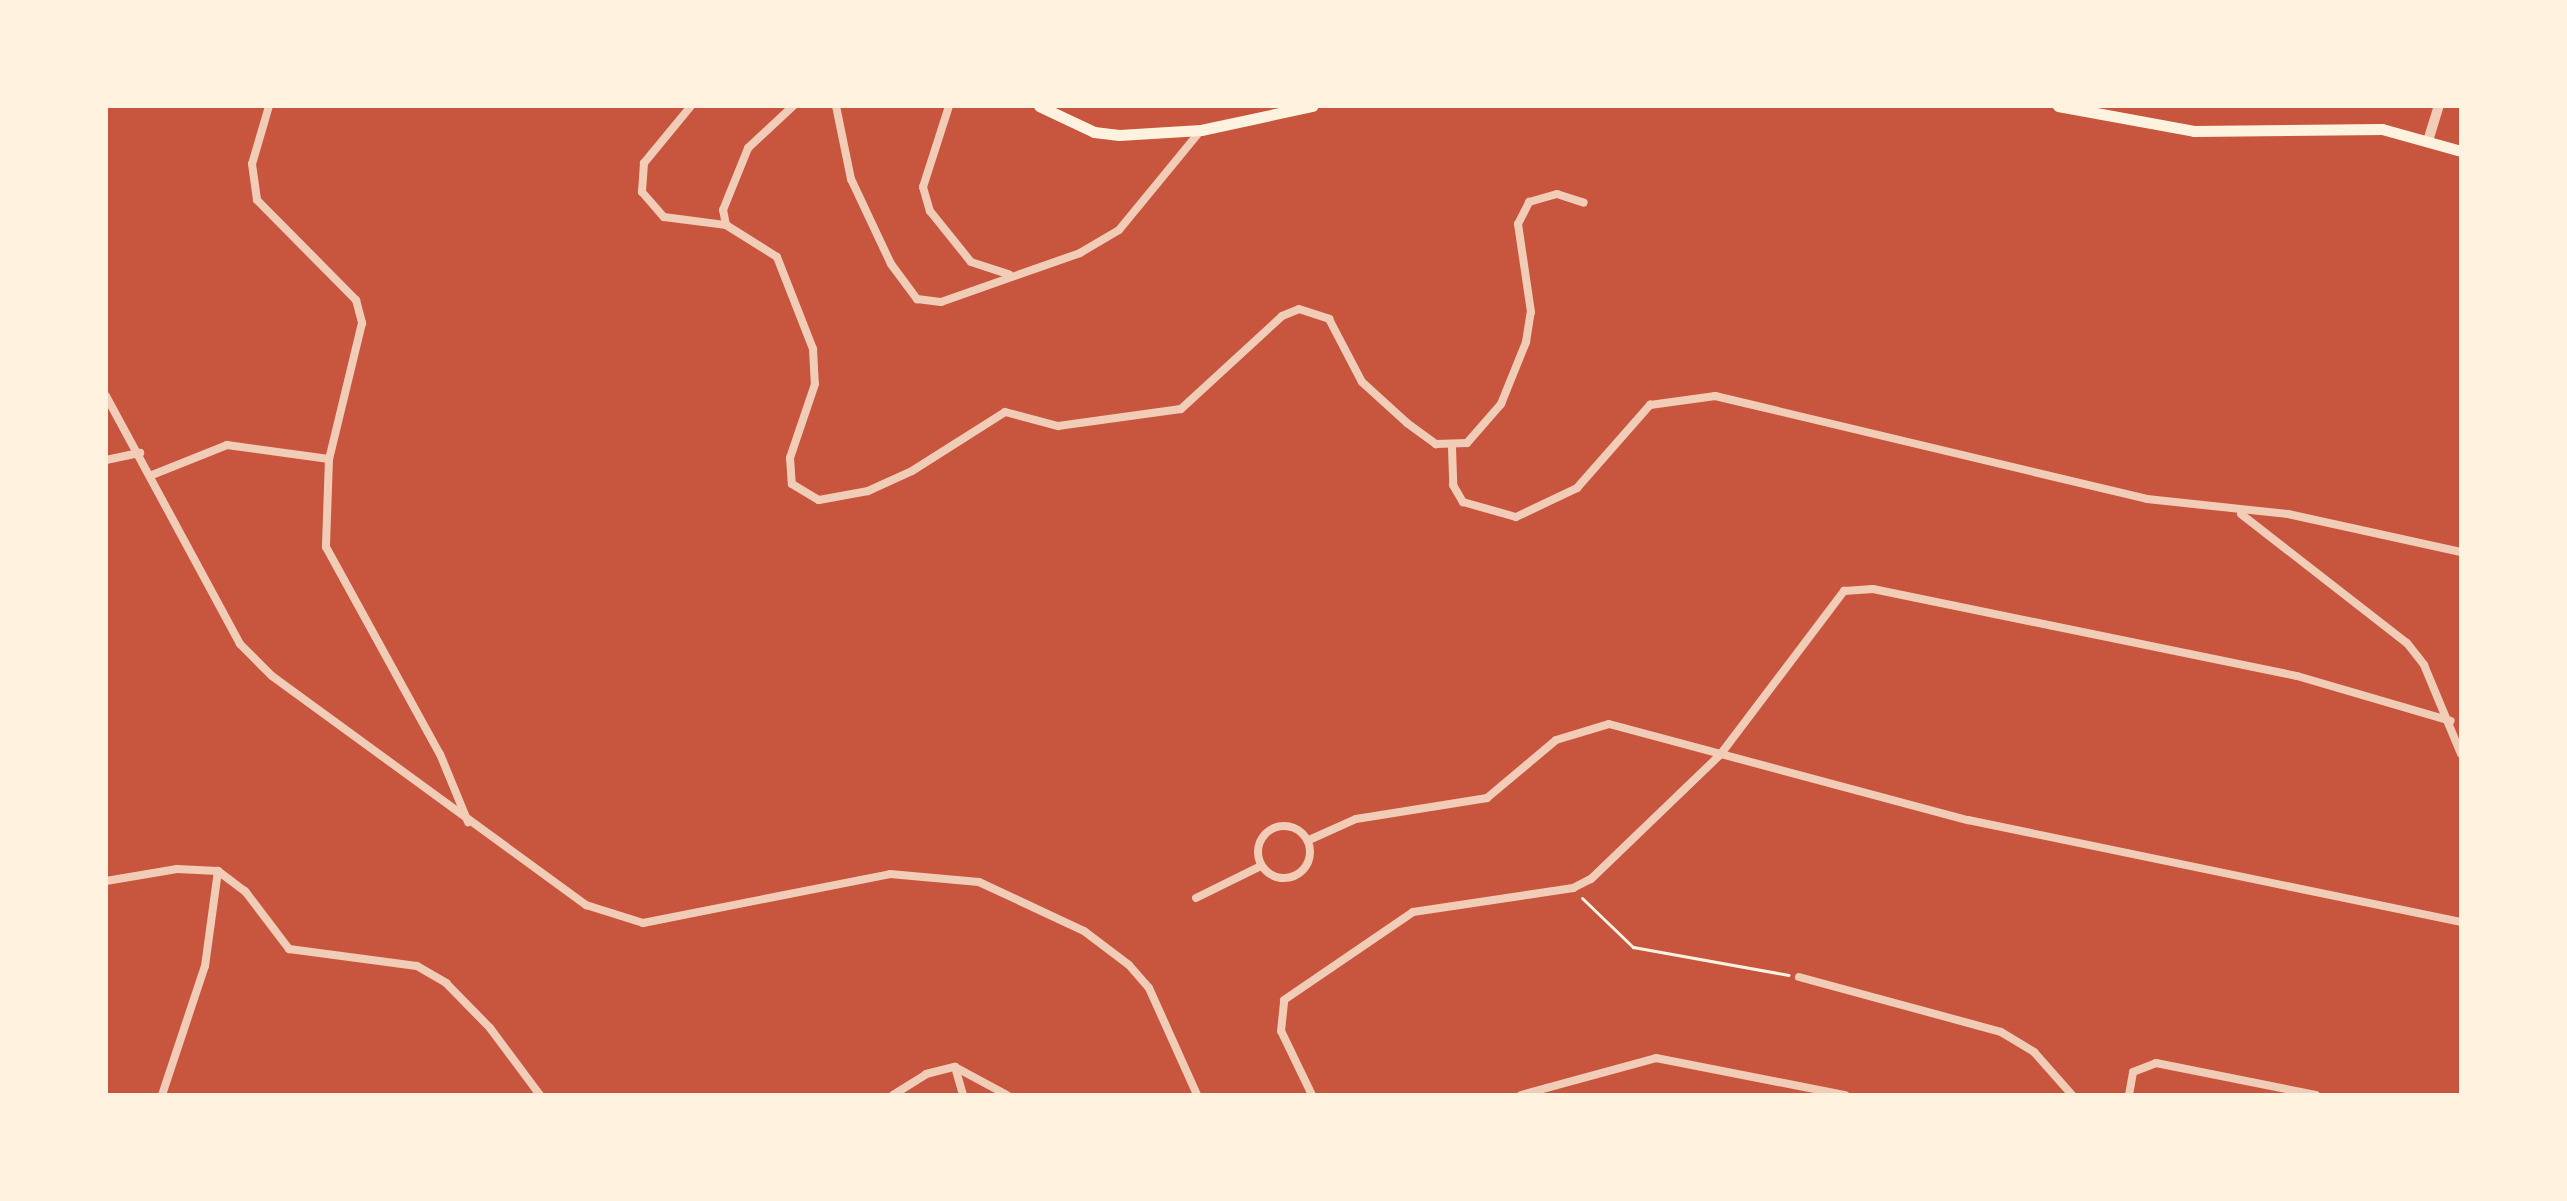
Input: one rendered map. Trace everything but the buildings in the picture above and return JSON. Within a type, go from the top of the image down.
[{"type":"main road","points":[[1039,106],[1094,132],[1201,130],[1312,106]]},
{"type":"main road","points":[[2058,106],[2194,131],[2347,127],[2428,141],[2461,151]]},
{"type":"street","points":[[269,106],[252,164],[257,200],[356,300],[362,323],[329,459],[326,547],[440,754],[468,823]]},
{"type":"street","points":[[691,106],[644,163],[642,192],[664,217],[726,225],[777,257],[813,349],[815,384],[791,470],[792,484],[819,500],[868,491],[912,471],[982,420],[1005,412],[1058,426],[1181,409],[1282,316],[1299,309],[1329,319],[1362,382],[1424,436],[1452,448]]},
{"type":"street","points":[[726,225],[723,210],[748,148],[793,106]]},
{"type":"street","points":[[836,106],[851,179],[908,290],[941,302],[1010,274],[1080,253],[1119,230],[1201,130]]},
{"type":"street","points":[[949,106],[923,187],[930,211],[971,262],[1010,274]]},
{"type":"street","points":[[2428,141],[2439,106]]},
{"type":"street","points":[[1452,448],[1480,432],[1501,404],[1526,342],[1529,285],[1518,224],[1529,202],[1557,194],[1584,203]]},
{"type":"street","points":[[106,396],[152,475],[218,615],[240,644],[468,823],[586,905],[643,923],[890,874],[979,882],[1084,931],[1129,965],[1149,988],[1197,1095]]},
{"type":"street","points":[[1452,448],[1453,485],[1463,502],[1516,517],[1577,488],[1650,405],[1715,396],[2240,514],[2288,514],[2461,552]]},
{"type":"street","points":[[152,475],[227,445],[329,459]]},
{"type":"street","points":[[106,460],[140,453]]},
{"type":"street","points":[[2240,514],[2386,622],[2424,665],[2451,721],[2461,754]]},
{"type":"street","points":[[1312,1095],[1281,1031],[1284,1000],[1413,912],[1573,888],[1609,865],[1720,755],[1834,601],[1857,588],[2297,676],[2451,721]]},
{"type":"street","points":[[1309,840],[1356,819],[1487,798],[1580,729],[1609,724],[1968,820],[2461,922]]},
{"type":"street","points":[[1286,826],[1309,840],[1306,865],[1293,875],[1270,874],[1261,866],[1260,845],[1269,831],[1286,826]]},
{"type":"street","points":[[1196,898],[1261,866]]},
{"type":"street","points":[[106,881],[177,869],[218,871],[245,891],[277,939],[309,954],[417,966],[446,983],[490,1028],[540,1095]]},
{"type":"street","points":[[162,1095],[201,981],[218,871]]},
{"type":"street","points":[[1799,977],[2001,1032],[2034,1052],[2072,1095]]},
{"type":"street","points":[[1521,1095],[1656,1058],[1845,1095]]},
{"type":"street","points":[[2129,1095],[2133,1072],[2156,1063],[2316,1095]]},
{"type":"street","points":[[893,1095],[926,1074],[955,1067],[1007,1095]]},
{"type":"street","points":[[955,1067],[963,1095]]},
{"type":"path","points":[[1573,888],[1633,947],[1799,977]]}]
